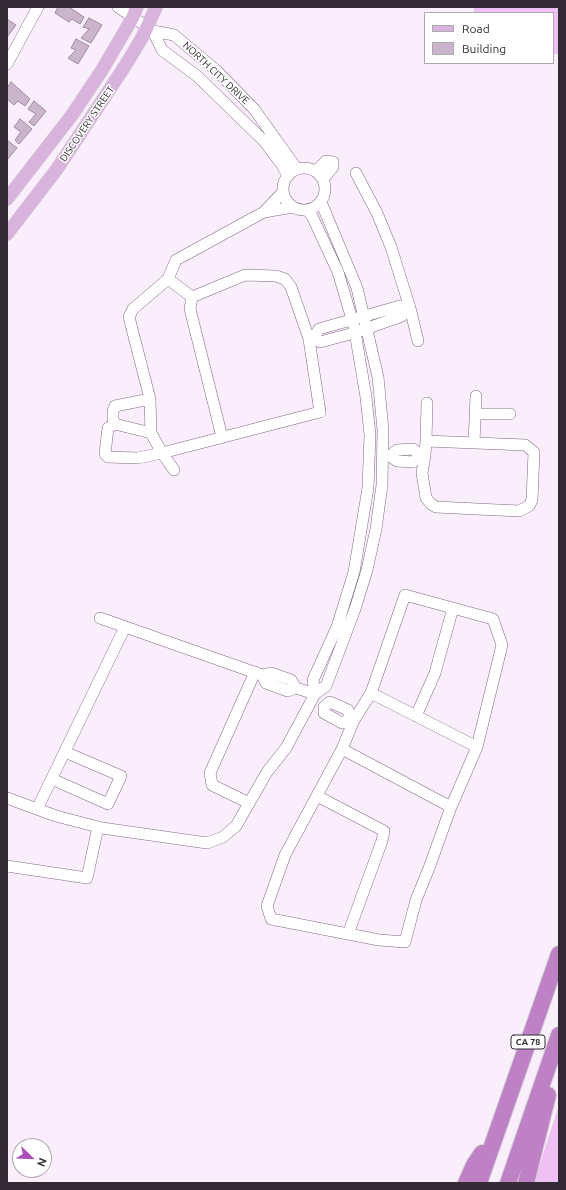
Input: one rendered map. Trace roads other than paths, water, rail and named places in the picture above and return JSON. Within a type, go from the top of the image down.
[{"type":"highway","name":"CA 78","points":[[479,1183],[559,954]]},
{"type":"highway","name":"CA 78","points":[[508,1183],[559,1035]]},
{"type":"highway","points":[[526,1183],[559,1051]]},
{"type":"highway","points":[[466,1183],[474,1165],[497,1130]]},
{"type":"main road","name":"DISCOVERY STREET","points":[[7,234],[57,169],[150,30],[156,7]]},
{"type":"main road","name":"DISCOVERY STREET","points":[[7,199],[72,115],[102,70],[135,12]]},
{"type":"street","points":[[7,64],[38,7]]},
{"type":"street","points":[[118,7],[135,12],[150,30]]},
{"type":"street","name":"NORTH CITY DRIVE","points":[[150,30],[174,35],[217,71],[254,109],[297,169]]},
{"type":"street","name":"NORTH CITY DRIVE","points":[[150,30],[162,50],[197,76],[264,141],[282,165],[288,176]]},
{"type":"street","points":[[319,175],[333,167],[336,158]]},
{"type":"street","points":[[264,212],[293,207],[308,210],[316,206],[320,202],[325,191],[319,175],[310,168],[297,169],[285,180],[283,192],[285,198],[293,207]]},
{"type":"street","points":[[356,173],[377,213],[391,247],[418,341]]},
{"type":"street","points":[[174,470],[162,453],[151,433],[150,399],[130,317],[133,309],[168,279],[176,260],[264,212],[283,192]]},
{"type":"street","points":[[7,798],[56,816],[120,832],[206,843],[223,837],[236,826],[267,772],[286,748],[313,698],[326,686],[355,609],[367,570],[376,529],[386,456],[378,377],[357,288],[320,202]]},
{"type":"street","points":[[308,210],[338,272],[352,319],[367,405],[370,436],[368,488],[354,572],[337,627],[313,680],[313,698]]},
{"type":"street","points":[[151,433],[115,424],[108,428],[105,454],[108,457],[138,458],[320,412],[312,338],[291,287],[285,279],[276,276],[245,275],[192,297]]},
{"type":"street","points":[[168,279],[192,297]]},
{"type":"street","points":[[192,297],[190,309],[222,437]]},
{"type":"street","points":[[312,338],[319,329],[400,306],[408,308]]},
{"type":"street","points":[[312,338],[320,342],[354,333],[402,316],[408,308]]},
{"type":"street","points":[[474,443],[476,396]]},
{"type":"street","points":[[115,424],[113,419],[113,411],[115,406],[150,399]]},
{"type":"street","points":[[426,441],[526,445],[534,452],[532,500],[529,506],[519,511],[436,507],[431,504],[426,498],[422,473],[423,455],[426,441],[427,403]]},
{"type":"street","points":[[475,414],[510,414]]},
{"type":"street","points":[[369,457],[386,456],[397,450],[413,449],[423,455]]},
{"type":"street","points":[[405,595],[453,608],[492,619],[502,645],[477,747],[451,807],[416,900],[405,942],[378,940],[271,919],[267,906],[286,854],[342,749],[352,720],[371,693],[405,595]]},
{"type":"street","points":[[416,716],[435,673],[453,608]]},
{"type":"street","points":[[100,618],[258,674],[266,683],[288,691],[296,688],[313,698],[324,707],[324,713],[342,723],[352,720]]},
{"type":"street","points":[[37,809],[125,627]]},
{"type":"street","points":[[250,803],[212,785],[210,773],[258,674]]},
{"type":"street","points":[[371,693],[477,747]]},
{"type":"street","points":[[342,749],[451,807]]},
{"type":"street","points":[[52,779],[108,804],[121,776],[65,752]]},
{"type":"street","points":[[317,796],[384,831],[382,841],[348,934]]},
{"type":"street","points":[[7,866],[87,878],[98,827]]}]
